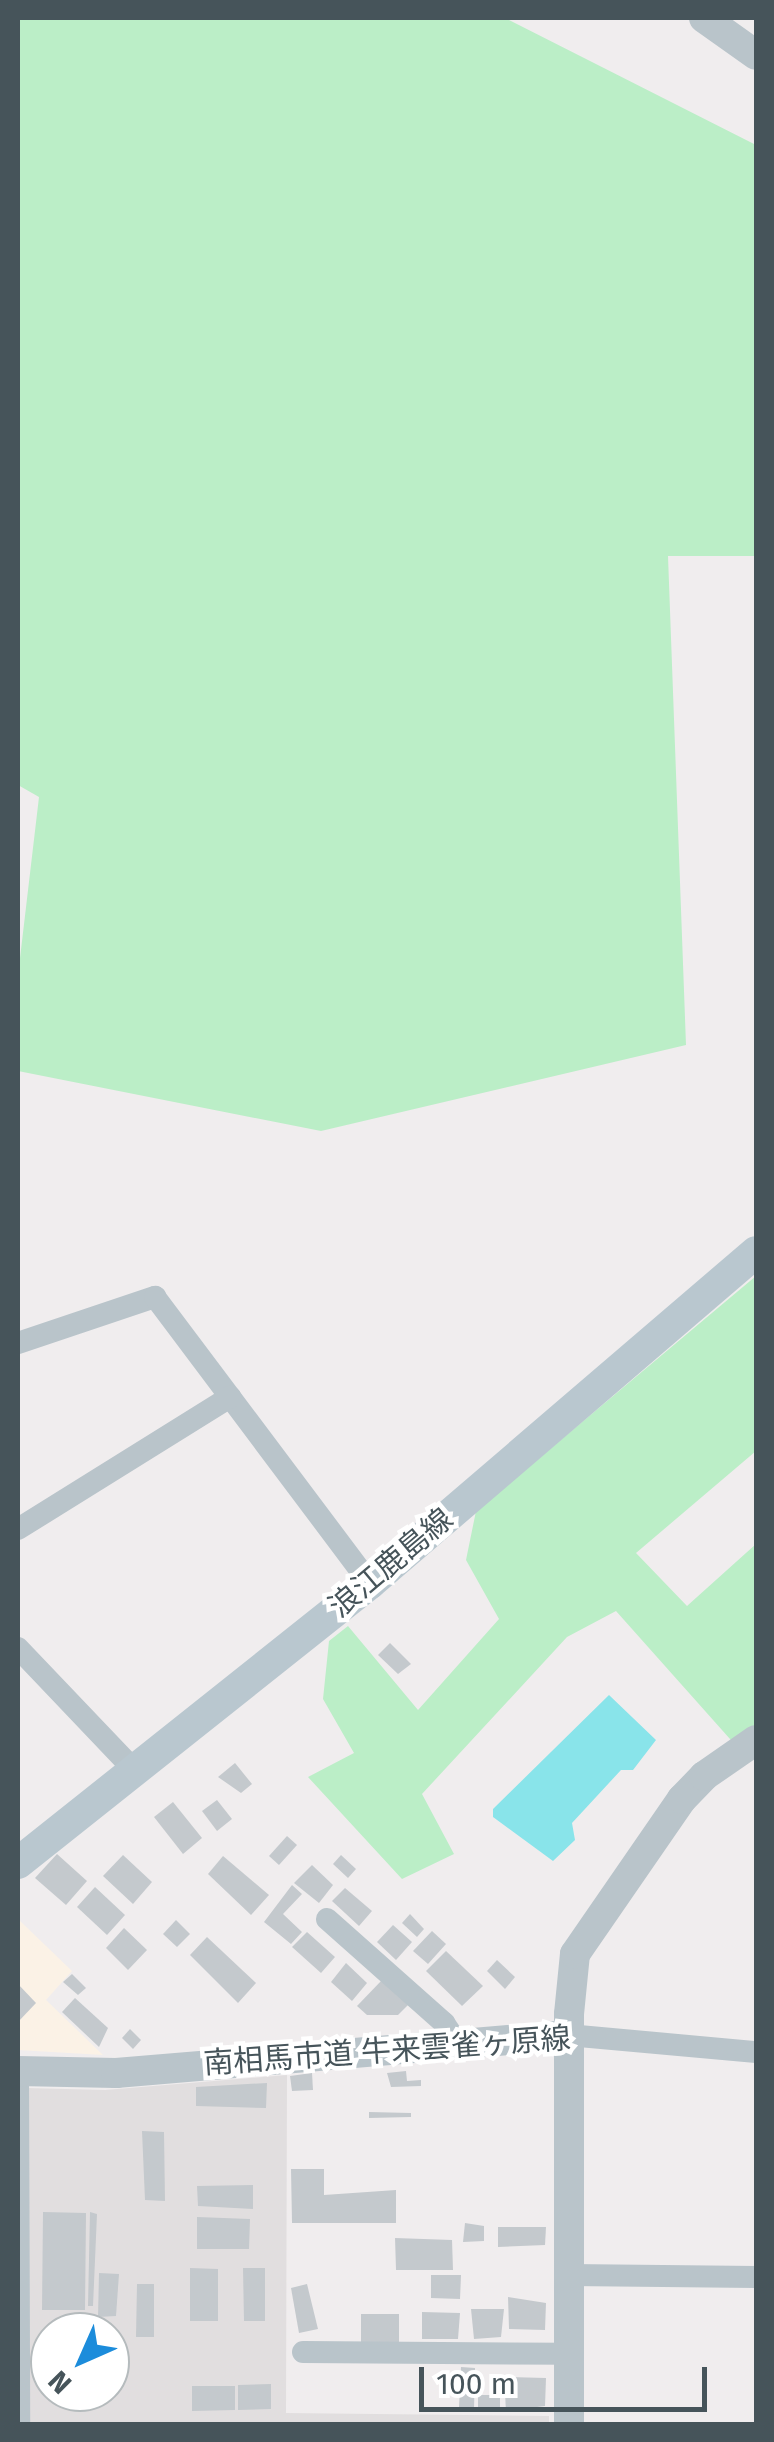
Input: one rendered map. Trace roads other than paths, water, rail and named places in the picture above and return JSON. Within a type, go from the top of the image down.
[{"type":"main road","name":"浪江鹿島線","points":[[18,1863],[370,1583],[756,1252]]},
{"type":"street","points":[[704,18],[756,56]]},
{"type":"street","points":[[18,1344],[155,1297],[370,1583]]},
{"type":"street","points":[[18,1529],[230,1397]]},
{"type":"street","points":[[18,1648],[134,1770]]},
{"type":"street","points":[[569,2424],[570,1972],[584,1936],[682,1799],[704,1776],[756,1740]]},
{"type":"street","points":[[327,1920],[444,2022],[456,2042]]},
{"type":"street","name":"南相馬市道 牛来雲雀ヶ原線","points":[[18,2071],[116,2073],[568,2035],[756,2052]]},
{"type":"street","points":[[18,2071],[19,2424]]},
{"type":"street","points":[[569,2276],[756,2278]]},
{"type":"street","points":[[303,2352],[569,2354]]},
{"type":"water","points":[[609,1695],[656,1740],[633,1770],[621,1770],[572,1823],[575,1840],[553,1861],[493,1817],[493,1809]]}]
